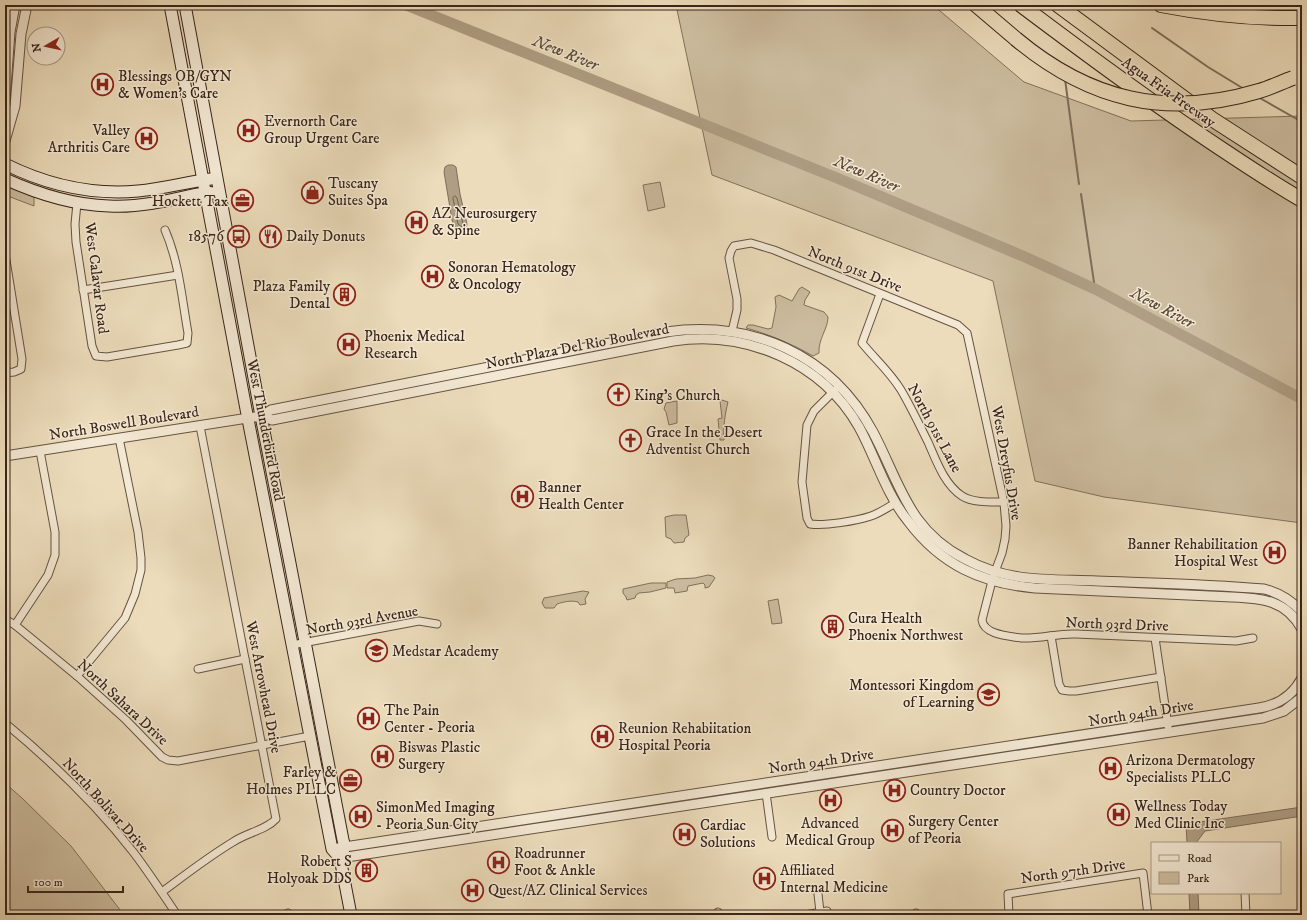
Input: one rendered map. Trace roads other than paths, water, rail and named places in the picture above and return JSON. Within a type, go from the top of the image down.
[{"type":"highway","points":[[976,5],[1034,54],[1074,79],[1102,91],[1141,100],[1186,104],[1218,101],[1260,91],[1297,77]]},
{"type":"highway","name":"Agua Fria Freeway","points":[[1021,5],[1186,126],[1302,200]]},
{"type":"highway","name":"Agua Fria Freeway","points":[[1058,5],[1212,119],[1302,177]]},
{"type":"highway","points":[[1161,5],[1232,16],[1302,18]]},
{"type":"main road","name":"West Thunderbird Road","points":[[170,5],[248,419],[332,849]]},
{"type":"main road","name":"West Thunderbird Road","points":[[185,5],[261,416],[345,847]]},
{"type":"main road","points":[[5,164],[39,179],[60,185],[111,192],[140,191],[217,178]]},
{"type":"main road","points":[[5,179],[36,192],[77,203],[110,206],[141,204],[206,192],[220,193]]},
{"type":"main road","points":[[77,203],[85,197],[99,196],[111,192]]},
{"type":"main road","points":[[310,736],[312,735],[315,738],[323,764],[331,779]]},
{"type":"main road","points":[[340,858],[345,847]]},
{"type":"main road","points":[[332,849],[340,858],[351,915]]},
{"type":"street","points":[[5,101],[7,54],[15,5]]},
{"type":"street","points":[[5,141],[13,119],[22,29],[27,5]]},
{"type":"street","points":[[7,54],[19,55]]},
{"type":"street","name":"West Calavar Road","points":[[77,203],[75,238],[92,346],[96,356],[107,357],[187,343],[188,333],[178,275]]},
{"type":"street","points":[[83,290],[178,275],[170,242],[164,230]]},
{"type":"street","name":"North 91st Drive","points":[[732,331],[737,310],[737,299],[729,258],[734,246],[751,243],[958,325],[963,329]]},
{"type":"street","points":[[5,254],[22,359],[21,369],[14,372],[5,373]]},
{"type":"street","name":"North 91st Lane","points":[[880,294],[862,343],[880,362],[900,389],[912,409],[945,478],[954,489],[962,496],[973,500],[1004,502]]},
{"type":"street","name":"West Dreyfus Drive","points":[[963,329],[967,333],[970,342],[1004,502],[1006,526],[1002,553],[992,581],[982,620],[983,625]]},
{"type":"street","name":"North Plaza Del Rio Boulevard","points":[[261,416],[272,420],[674,341],[699,334],[732,331],[759,337],[778,349]]},
{"type":"street","name":"North Plaza Del Rio Boulevard","points":[[261,416],[271,410],[666,332],[699,334],[800,354],[811,362],[836,389],[854,402],[873,432],[907,504],[933,543],[976,565],[995,572],[1027,579],[1230,587],[1272,591],[1288,599],[1302,612]]},
{"type":"street","points":[[595,346],[597,356]]},
{"type":"street","points":[[540,357],[542,367]]},
{"type":"street","points":[[480,369],[482,379]]},
{"type":"street","points":[[422,380],[424,390]]},
{"type":"street","points":[[836,389],[814,411],[807,425],[802,482],[807,518],[810,524],[818,525],[872,516],[896,503]]},
{"type":"street","name":"North Plaza Del Rio Boulevard","points":[[836,389],[860,428],[896,503],[906,520],[964,570],[992,581],[1014,586],[1034,588],[1259,599],[1274,602],[1282,607],[1295,618],[1302,629]]},
{"type":"street","points":[[336,397],[337,407]]},
{"type":"street","points":[[248,419],[261,416]]},
{"type":"street","name":"North Boswell Boulevard","points":[[5,456],[248,419]]},
{"type":"street","name":"West Arrowhead Drive","points":[[162,892],[234,841],[271,824],[276,819],[200,426]]},
{"type":"street","points":[[77,676],[124,618],[135,594],[141,570],[138,532],[119,438]]},
{"type":"street","points":[[15,625],[48,575],[55,555],[55,532],[40,451]]},
{"type":"street","name":"North Sahara Drive","points":[[5,619],[15,625],[77,676],[126,720],[162,757],[168,760],[178,761],[310,736]]},
{"type":"street","name":"North 93rd Avenue","points":[[292,645],[419,621],[437,624]]},
{"type":"street","name":"North 93rd Drive","points":[[983,625],[992,632],[1010,636],[1032,638],[1074,634],[1236,641],[1253,638]]},
{"type":"street","points":[[1051,636],[1059,684],[1062,690],[1076,691],[1161,678]]},
{"type":"street","points":[[1155,638],[1168,728]]},
{"type":"street","points":[[198,669],[245,659]]},
{"type":"street","name":"North 94th Drive","points":[[1168,728],[1268,707],[1288,695],[1302,678]]},
{"type":"street","name":"North 94th Drive","points":[[425,840],[552,816],[593,814],[715,796],[766,793],[1023,750],[1168,728],[1271,717],[1284,711],[1302,697]]},
{"type":"street","name":"North Bolivar Drive","points":[[5,723],[40,752],[78,790],[134,853],[177,915]]},
{"type":"street","name":"North 94th Drive","points":[[715,796],[764,784],[1023,750]]},
{"type":"street","points":[[764,784],[772,837]]},
{"type":"street","name":"North 94th Drive","points":[[332,849],[389,845],[554,825],[593,814]]},
{"type":"street","points":[[552,816],[554,825]]},
{"type":"street","name":"North 94th Drive","points":[[340,858],[389,845]]},
{"type":"street","name":"North 97th Drive","points":[[1009,915],[1008,894],[1143,874],[1148,915]]},
{"type":"street","points":[[805,915],[825,913],[818,894]]},
{"type":"street","points":[[1245,894],[1246,915]]},
{"type":"water","points":[[448,165],[453,165],[456,167],[467,224],[465,233],[460,232],[457,229],[452,220],[444,172],[445,167]]},
{"type":"water","points":[[1302,807],[1302,816],[1205,831],[1197,842],[1187,842],[1186,824]]},
{"type":"water","points":[[1189,894],[1198,894],[1199,915],[1190,915]]},
{"type":"waterway","name":"New River","points":[[406,5],[837,178],[1025,257],[1095,289],[1302,399]]},
{"type":"waterway","points":[[1152,28],[1208,67],[1244,89]]},
{"type":"waterway","points":[[1065,79],[1079,184]]},
{"type":"waterway","points":[[1258,97],[1302,122]]},
{"type":"waterway","points":[[1081,194],[1095,289]]},
{"type":"place","name":"Blessings OB/GYN & Women's Care","points":[[103,85]]},
{"type":"place","name":"Evernorth Care Group Urgent Care","points":[[249,130]]},
{"type":"place","name":"Valley Arthritis Care","points":[[146,139]]},
{"type":"place","name":"Tuscany Suites Spa","points":[[312,192]]},
{"type":"place","name":"Hockett Tax","points":[[243,201]]},
{"type":"place","name":"AZ Neurosurgery & Spine","points":[[417,222]]},
{"type":"place","name":"18576","points":[[239,236]]},
{"type":"place","name":"Daily Donuts","points":[[271,236]]},
{"type":"place","name":"Sonoran Hematology & Oncology","points":[[433,276]]},
{"type":"place","name":"Plaza Family Dental","points":[[345,295]]},
{"type":"place","name":"Phoenix Medical Research","points":[[348,345]]},
{"type":"place","name":"King's Church","points":[[619,395]]},
{"type":"place","name":"Grace In the Desert Adventist Church","points":[[630,441]]},
{"type":"place","name":"Banner Health Center","points":[[522,496]]},
{"type":"place","name":"Banner Rehabilitation Hospital West","points":[[1274,553]]},
{"type":"place","name":"Cura Health Phoenix Northwest","points":[[832,627]]},
{"type":"place","name":"Medstar Academy","points":[[376,651]]},
{"type":"place","name":"Montessori Kingdom of Learning","points":[[989,694]]},
{"type":"place","name":"The Pain Center - Peoria","points":[[368,719]]},
{"type":"place","name":"Reunion Rehabiitation Hospital Peoria","points":[[602,737]]},
{"type":"place","name":"Biswas Plastic Surgery","points":[[382,756]]},
{"type":"place","name":"Arizona Dermatology Specialists PLLC","points":[[1111,769]]},
{"type":"place","name":"Farley & Holmes PLLC","points":[[351,781]]},
{"type":"place","name":"Country Doctor","points":[[894,790]]},
{"type":"place","name":"Advanced Medical Group","points":[[830,800]]},
{"type":"place","name":"Wellness Today Med Clinic Inc","points":[[1118,815]]},
{"type":"place","name":"SimonMed Imaging - Peoria Sun City","points":[[360,816]]},
{"type":"place","name":"Surgery Center of Peoria","points":[[893,830]]},
{"type":"place","name":"Cardiac Solutions","points":[[684,834]]},
{"type":"place","name":"Roadrunner Foot & Ankle","points":[[498,862]]},
{"type":"place","name":"Robert S Holyoak DDS","points":[[367,870]]},
{"type":"place","name":"Affiliated Internal Medicine","points":[[764,879]]},
{"type":"place","name":"Quest/AZ Clinical Services","points":[[473,890]]}]
